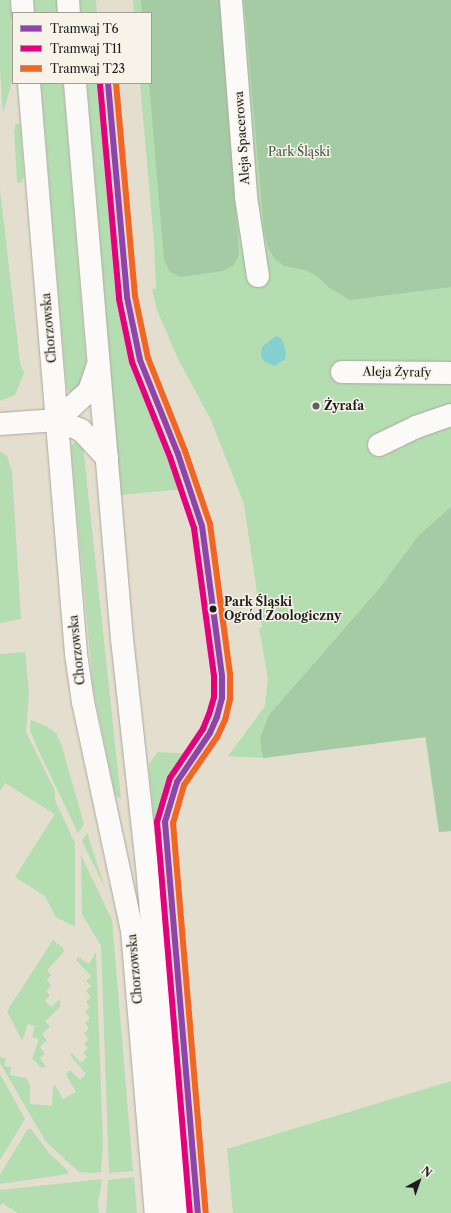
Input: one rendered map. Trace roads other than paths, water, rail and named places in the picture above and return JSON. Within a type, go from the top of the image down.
[{"type":"main road","points":[[22,0],[23,12]]},
{"type":"main road","points":[[68,0],[69,12]]},
{"type":"main road","name":"Aleja Spacerowa","points":[[231,0],[246,197],[258,276]]},
{"type":"main road","name":"Chorzowska","points":[[29,84],[77,660],[83,702],[132,930],[156,1213]]},
{"type":"main road","name":"Chorzowska","points":[[75,84],[106,458],[147,866],[177,1213]]},
{"type":"main road","points":[[57,420],[89,391],[95,380],[98,363]]},
{"type":"main road","name":"Aleja Żyrafy","points":[[342,372],[451,373]]},
{"type":"main road","points":[[379,445],[416,427],[451,415]]},
{"type":"main road","points":[[0,424],[57,420],[81,430],[106,458]]},
{"type":"water","points":[[276,336],[282,339],[286,352],[285,359],[274,366],[264,361],[261,355],[262,347]]},
{"type":"tram line","name":"T11","points":[[100,84],[119,299],[132,362],[170,457],[194,528],[214,676],[214,697],[209,714],[203,729],[170,778],[157,822],[190,1213]]},
{"type":"tram line","name":"T6","points":[[108,84],[127,297],[140,360],[178,454],[202,526],[222,675],[222,698],[217,717],[210,733],[177,782],[165,822],[198,1213]]},
{"type":"tram line","name":"T23","points":[[116,84],[135,296],[148,358],[185,451],[210,524],[230,674],[230,699],[225,720],[217,737],[184,785],[173,823],[206,1212]]},
{"type":"place","name":"Żyrafa","points":[[316,406]]},
{"type":"place","name":"Park Śląski Ogród Zoologiczny","points":[[213,609]]},
{"type":"park label","name":"Park Śląski","points":[[299,152]]}]
